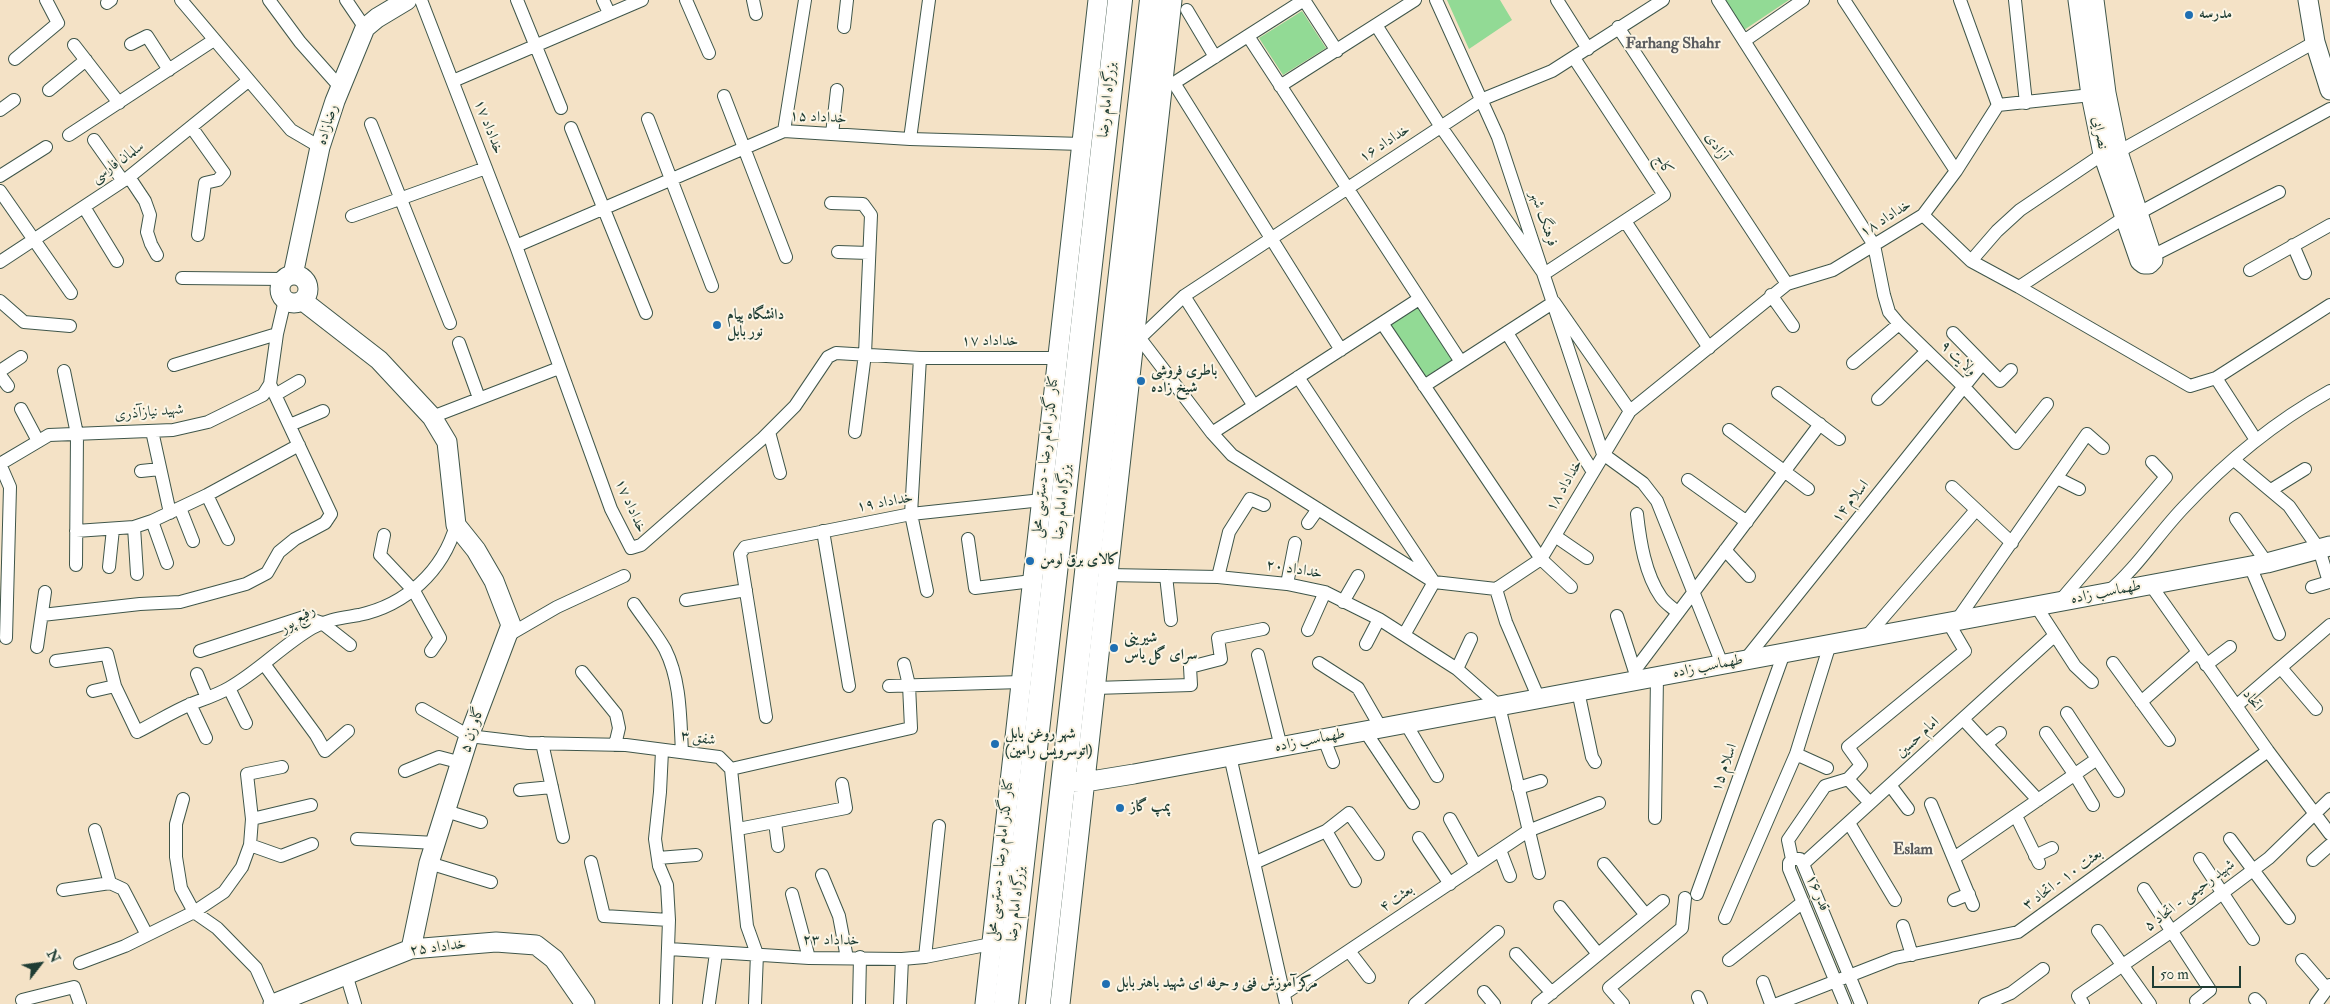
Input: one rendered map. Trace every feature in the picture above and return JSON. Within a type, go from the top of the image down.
[{"type":"highway","name":"بزرگراه امام رضا","points":[[1000,1003],[1063,409],[1085,305],[1120,0]]},
{"type":"highway","name":"بزرگراه امام رضا","points":[[1038,1004],[1045,940],[1074,781],[1089,558],[1152,0]]},
{"type":"main road","name":"رضازاده","points":[[288,277],[320,147],[340,87],[366,28],[377,18],[407,0]]},
{"type":"main road","name":"کنار گذر امام رضا - دسترسی محلی","points":[[1000,1003],[991,944],[1042,500],[1063,409],[1058,358],[1098,0]]},
{"type":"main road","name":"نصرایی","points":[[2078,0],[2091,95],[2146,258]]},
{"type":"main road","points":[[2094,0],[2106,93],[2110,153]]},
{"type":"main road","points":[[2308,0],[2315,42],[2326,58],[2330,90]]},
{"type":"main road","points":[[1060,1001],[1074,781],[1095,688],[1115,507],[1180,5]]},
{"type":"main road","points":[[1071,238],[1085,305]]},
{"type":"main road","points":[[294,300],[307,296],[307,284],[299,276],[288,277],[279,290],[379,360],[432,416],[447,442],[456,525]]},
{"type":"main road","points":[[1089,558],[1115,507]]},
{"type":"main road","name":"گاو زن ۵","points":[[411,948],[429,863],[469,736],[510,625],[494,580],[476,550],[456,525]]},
{"type":"main road","name":"طهماسب زاده","points":[[1074,781],[1230,756],[1406,724],[1578,691],[1636,675],[1658,676],[1784,653],[2258,564],[2325,548]]},
{"type":"main road","points":[[1045,940],[1060,1001]]},
{"type":"main road","name":"خداداد ۲۵","points":[[272,1004],[411,948],[496,942],[536,945],[554,959],[585,1004]]},
{"type":"street","points":[[15,59],[58,23],[46,0]]},
{"type":"street","points":[[181,0],[291,130],[320,147]]},
{"type":"street","points":[[269,0],[300,42],[340,87]]},
{"type":"street","points":[[346,0],[366,28]]},
{"type":"street","name":"خداداد ۱۷","points":[[421,0],[516,246],[611,509],[631,548],[640,545],[769,432],[795,406],[828,357],[836,353],[920,358],[1058,358]]},
{"type":"street","points":[[517,0],[561,108]]},
{"type":"street","points":[[604,0],[608,13]]},
{"type":"street","points":[[453,81],[535,48],[608,13],[642,0]]},
{"type":"street","points":[[686,0],[709,53]]},
{"type":"street","points":[[753,0],[756,14]]},
{"type":"street","points":[[784,131],[805,0]]},
{"type":"street","points":[[844,27],[846,0]]},
{"type":"street","points":[[910,139],[929,0]]},
{"type":"street","points":[[1337,51],[1304,0],[1174,83],[1341,350]]},
{"type":"street","points":[[1280,86],[1416,0]]},
{"type":"street","name":"فرهنگ شهر","points":[[1436,0],[1483,99],[1498,137],[1603,454]]},
{"type":"street","points":[[1557,0],[1588,48]]},
{"type":"street","name":"خداداد ۱۶","points":[[1138,335],[1184,296],[1483,99],[1544,75],[1574,58],[1618,27],[1663,0]]},
{"type":"street","points":[[1718,0],[1874,245]]},
{"type":"street","points":[[1844,0],[1956,171]]},
{"type":"street","points":[[1960,0],[1998,105],[2091,95]]},
{"type":"street","points":[[2015,0],[2026,103]]},
{"type":"street","points":[[1744,41],[1801,1]]},
{"type":"street","points":[[1180,5],[1215,57]]},
{"type":"street","points":[[1376,25],[1441,127],[1544,274]]},
{"type":"street","name":"آزادی","points":[[1618,27],[1786,284]]},
{"type":"street","points":[[132,44],[147,36],[169,70]]},
{"type":"street","points":[[1248,36],[1461,362]]},
{"type":"street","points":[[69,135],[214,40]]},
{"type":"street","points":[[1971,261],[1997,231],[2020,210],[2110,153],[2315,42]]},
{"type":"street","points":[[74,45],[119,103]]},
{"type":"street","name":"کاج","points":[[1544,274],[1664,195],[1574,58]]},
{"type":"street","points":[[49,90],[86,60]]},
{"type":"street","name":"سلمان فارسی","points":[[0,262],[126,179],[192,128],[248,81]]},
{"type":"street","points":[[832,134],[837,90]]},
{"type":"street","points":[[724,96],[786,258]]},
{"type":"street","points":[[0,110],[14,100]]},
{"type":"street","name":"خداداد ۱۸","points":[[1496,590],[1541,559],[1630,411],[1786,284],[1833,270],[1923,215],[1956,171],[1998,105]]},
{"type":"street","points":[[2019,287],[2132,215],[2330,109]]},
{"type":"street","points":[[648,119],[712,286]]},
{"type":"street","points":[[371,124],[402,197],[450,323]]},
{"type":"street","points":[[192,128],[224,173],[218,180],[205,183],[198,235]]},
{"type":"street","points":[[571,128],[646,313]]},
{"type":"street","name":"خداداد ۱۵","points":[[516,246],[784,131],[910,139],[1082,144]]},
{"type":"street","points":[[94,140],[145,201],[150,215],[147,232],[157,255]]},
{"type":"street","points":[[0,176],[46,147]]},
{"type":"street","points":[[352,216],[486,168]]},
{"type":"street","points":[[0,191],[71,293]]},
{"type":"street","points":[[2146,258],[2279,192]]},
{"type":"street","points":[[831,203],[863,204],[871,215],[865,354],[855,432]]},
{"type":"street","points":[[84,207],[117,261]]},
{"type":"street","points":[[1923,215],[1971,261],[2190,386],[2216,378],[2330,305]]},
{"type":"street","points":[[1625,221],[1709,348]]},
{"type":"street","points":[[2250,270],[2330,225]]},
{"type":"street","name":"ولایت ۹","points":[[1874,245],[1885,302],[1889,312],[1964,387],[2016,443],[2047,404]]},
{"type":"street","points":[[2293,245],[2305,273]]},
{"type":"street","points":[[838,252],[869,253]]},
{"type":"street","points":[[182,278],[288,277]]},
{"type":"street","points":[[1771,295],[1793,326]]},
{"type":"street","points":[[1184,296],[1254,406]]},
{"type":"street","points":[[1212,433],[1419,299]]},
{"type":"street","points":[[42,615],[140,604],[180,602],[246,584],[267,573],[279,552],[295,538],[325,523],[331,514],[272,389],[277,334],[294,300]]},
{"type":"street","points":[[0,301],[24,322],[70,326]]},
{"type":"street","points":[[1424,386],[1554,302],[1630,411]]},
{"type":"street","points":[[1382,323],[1541,559],[1571,588]]},
{"type":"street","points":[[1853,363],[1899,324]]},
{"type":"street","points":[[1506,333],[1593,472]]},
{"type":"street","points":[[1953,333],[2000,381],[2011,370]]},
{"type":"street","points":[[174,365],[277,334]]},
{"type":"street","points":[[1138,335],[1212,433],[1232,455],[1434,582],[1496,590],[1506,622],[1539,698]]},
{"type":"street","points":[[458,342],[480,398]]},
{"type":"street","points":[[1878,399],[1926,351]]},
{"type":"street","points":[[0,371],[21,357]]},
{"type":"street","points":[[920,358],[911,514],[927,591]]},
{"type":"street","name":"اسلام ۱۴","points":[[1745,660],[1982,364]]},
{"type":"street","points":[[432,416],[559,368]]},
{"type":"street","points":[[64,371],[77,434],[76,565]]},
{"type":"street","points":[[0,375],[8,386]]},
{"type":"street","points":[[1298,377],[1434,582]]},
{"type":"street","points":[[2216,378],[2256,440]]},
{"type":"street","name":"شهید نیازآذری","points":[[0,464],[49,435],[172,430],[208,422],[272,389],[299,381]]},
{"type":"street","points":[[2108,592],[2185,506],[2256,440],[2302,407],[2330,391]]},
{"type":"street","points":[[1778,393],[1839,439]]},
{"type":"street","points":[[21,409],[38,442]]},
{"type":"street","points":[[290,426],[323,411]]},
{"type":"street","points":[[1636,675],[1694,591],[1820,424]]},
{"type":"street","points":[[1729,430],[1808,489]]},
{"type":"street","points":[[152,431],[160,469],[175,511],[193,541]]},
{"type":"street","points":[[769,432],[780,473]]},
{"type":"street","points":[[1798,862],[1788,840],[1825,786],[1848,779],[1861,765],[1848,747],[1965,651],[1952,621],[2012,543],[2087,434],[2103,448]]},
{"type":"street","points":[[76,531],[134,527],[152,521],[207,495],[300,445]]},
{"type":"street","points":[[1603,454],[1643,483],[1657,501],[1722,664]]},
{"type":"street","points":[[2234,460],[2289,506],[2325,548],[2329,582],[2312,587]]},
{"type":"street","points":[[2060,601],[2166,477],[2152,462]]},
{"type":"street","points":[[0,464],[10,487],[6,638]]},
{"type":"street","points":[[142,472],[160,469]]},
{"type":"street","points":[[2272,490],[2304,469]]},
{"type":"street","points":[[2057,478],[2078,489]]},
{"type":"street","points":[[1688,480],[1747,522]]},
{"type":"street","points":[[1952,488],[2012,543]]},
{"type":"street","points":[[207,495],[228,539]]},
{"type":"street","points":[[1218,577],[1229,532],[1250,499],[1264,505]]},
{"type":"street","name":"خداداد ۱۹","points":[[746,590],[740,554],[745,547],[911,514],[1042,500]]},
{"type":"street","points":[[1308,523],[1318,509]]},
{"type":"street","points":[[1865,638],[1870,635],[1976,510]]},
{"type":"street","points":[[1637,514],[1641,550],[1651,576],[1661,597],[1678,613]]},
{"type":"street","points":[[2236,519],[2258,564],[2280,634]]},
{"type":"street","points":[[152,521],[167,562]]},
{"type":"street","name":"رفیع پور","points":[[115,686],[137,732],[190,704],[229,688],[311,628],[329,619],[360,614],[391,604],[414,591],[434,570],[451,542],[456,525]]},
{"type":"street","points":[[134,527],[137,574]]},
{"type":"street","points":[[109,567],[113,529]]},
{"type":"street","points":[[823,531],[849,686]]},
{"type":"street","points":[[384,535],[380,555],[414,591],[440,638],[432,651]]},
{"type":"street","points":[[1555,536],[1587,558]]},
{"type":"street","points":[[968,539],[974,588],[1032,581]]},
{"type":"street","points":[[1287,584],[1295,543]]},
{"type":"street","points":[[1725,550],[1749,576]]},
{"type":"street","name":"خداداد ۲۰","points":[[1108,574],[1218,577],[1287,584],[1325,592],[1379,619],[1457,669],[1499,706]]},
{"type":"street","points":[[507,636],[557,607],[624,576]]},
{"type":"street","points":[[1166,576],[1171,620]]},
{"type":"street","points":[[1343,602],[1358,576]]},
{"type":"street","points":[[1404,635],[1434,582]]},
{"type":"street","name":"اتحاد","points":[[2150,584],[2206,665],[2330,834]]},
{"type":"street","points":[[686,600],[746,590],[766,716]]},
{"type":"street","points":[[37,647],[46,592]]},
{"type":"street","points":[[1308,630],[1325,592]]},
{"type":"street","points":[[634,604],[664,648],[674,670],[679,699],[682,752]]},
{"type":"street","points":[[2036,606],[2075,666],[2092,682]]},
{"type":"street","points":[[200,651],[304,616],[322,623],[350,645]]},
{"type":"street","points":[[1617,616],[1636,675]]},
{"type":"street","points":[[1366,644],[1379,619]]},
{"type":"street","points":[[2236,706],[2329,628]]},
{"type":"street","points":[[1095,688],[1191,685],[1190,667],[1221,659],[1218,638],[1263,629]]},
{"type":"street","name":"امام حسین","points":[[1798,862],[1848,823],[2055,635]]},
{"type":"street","points":[[1457,669],[1470,639]]},
{"type":"street","points":[[1725,918],[1796,754],[1830,644]]},
{"type":"street","points":[[2206,665],[2230,647]]},
{"type":"street","points":[[2141,702],[2198,652]]},
{"type":"street","name":"اسلام ۱۵","points":[[1697,894],[1784,653]]},
{"type":"street","points":[[56,661],[107,654],[115,686],[93,691]]},
{"type":"street","points":[[1258,655],[1280,747]]},
{"type":"street","points":[[2113,663],[2169,740]]},
{"type":"street","points":[[264,664],[316,735],[325,751],[348,731]]},
{"type":"street","points":[[755,1004],[757,954],[747,926],[731,768],[911,728],[909,685],[904,664]]},
{"type":"street","points":[[1318,664],[1358,688],[1373,730],[1413,803]]},
{"type":"street","points":[[2281,668],[2316,709]]},
{"type":"street","points":[[582,672],[616,714],[619,728],[615,745]]},
{"type":"street","points":[[196,674],[207,698]]},
{"type":"street","points":[[1656,818],[1658,676]]},
{"type":"street","points":[[889,686],[1021,682]]},
{"type":"street","points":[[229,688],[246,723]]},
{"type":"street","points":[[1578,691],[1592,757],[1595,762]]},
{"type":"street","points":[[190,704],[206,738]]},
{"type":"street","points":[[1499,706],[1539,873]]},
{"type":"street","points":[[422,709],[469,736]]},
{"type":"street","points":[[2067,713],[2118,791]]},
{"type":"street","points":[[1962,719],[2038,800]]},
{"type":"street","points":[[1406,724],[1437,776]]},
{"type":"street","points":[[1986,744],[2000,733]]},
{"type":"street","points":[[2046,733],[2075,774],[2093,805]]},
{"type":"street","name":"شفق ۳","points":[[469,736],[542,744],[615,745],[682,752],[719,757],[731,768]]},
{"type":"street","points":[[1324,739],[1333,762]]},
{"type":"street","points":[[542,744],[563,837]]},
{"type":"street","points":[[662,751],[655,839],[659,866],[667,884],[669,920],[666,1004]]},
{"type":"street","name":"بعثت ۱۰ - اتحاد ۳","points":[[1777,1004],[1895,958],[2018,932],[2268,751]]},
{"type":"street","points":[[1796,754],[1827,768]]},
{"type":"street","points":[[1230,756],[1285,999]]},
{"type":"street","points":[[404,771],[439,757],[462,763]]},
{"type":"street","points":[[1954,858],[2097,759]]},
{"type":"street","points":[[80,963],[147,935],[194,912],[224,892],[242,867],[250,846],[252,819],[248,774],[282,767]]},
{"type":"street","points":[[1848,779],[1870,803]]},
{"type":"street","points":[[1518,788],[1541,782]]},
{"type":"street","points":[[738,829],[846,808],[842,784]]},
{"type":"street","points":[[1890,785],[1908,809]]},
{"type":"street","points":[[520,790],[552,787]]},
{"type":"street","name":"شهید رحیمی - اتحاد ۵","points":[[2081,1000],[2122,966],[2269,858],[2330,799]]},
{"type":"street","points":[[182,800],[176,824],[176,857],[181,888],[194,912],[217,928],[256,968],[272,1004]]},
{"type":"street","name":"بعثت ۴","points":[[1285,999],[1350,951],[1528,830],[1599,804]]},
{"type":"street","points":[[1931,804],[1971,900],[1954,900]]},
{"type":"street","points":[[252,819],[311,805]]},
{"type":"street","points":[[446,811],[480,822]]},
{"type":"street","points":[[1254,863],[1326,831],[1349,812],[1378,854]]},
{"type":"street","points":[[2016,816],[2037,860],[2052,848]]},
{"type":"street","points":[[1450,819],[1476,866]]},
{"type":"street","points":[[775,822],[778,846]]},
{"type":"street","points":[[1848,823],[1895,900]]},
{"type":"street","points":[[925,957],[939,826]]},
{"type":"street","points":[[95,830],[110,883]]},
{"type":"street","points":[[1326,831],[1356,880]]},
{"type":"street","points":[[1418,838],[1450,884]]},
{"type":"street","points":[[357,839],[436,843]]},
{"type":"street","points":[[2230,839],[2254,869],[2288,918]]},
{"type":"street","points":[[250,846],[281,856],[312,844]]},
{"type":"street","points":[[2313,860],[2330,845]]},
{"type":"street","points":[[1500,850],[1510,876]]},
{"type":"street","points":[[658,858],[696,855]]},
{"type":"street","points":[[2200,859],[2253,939]]},
{"type":"street","points":[[591,862],[604,916],[669,920]]},
{"type":"street","name":"قدر ۱۶","points":[[1846,1004],[1789,863],[1798,862],[1861,1004]]},
{"type":"street","points":[[429,863],[491,882]]},
{"type":"street","points":[[1604,864],[1646,915]]},
{"type":"street","points":[[822,875],[839,916],[853,958],[859,1004]]},
{"type":"street","points":[[63,890],[110,883],[123,889],[147,935]]},
{"type":"street","points":[[2144,889],[2210,990],[2196,1001]]},
{"type":"street","points":[[792,894],[808,958]]},
{"type":"street","points":[[1624,1004],[1609,988],[1682,928],[1684,898]]},
{"type":"street","points":[[1538,1004],[1663,901]]},
{"type":"street","points":[[1729,960],[1804,902]]},
{"type":"street","points":[[1560,907],[1598,954]]},
{"type":"street","points":[[1903,926],[1912,955]]},
{"type":"street","points":[[2098,931],[2150,1004]]},
{"type":"street","points":[[1415,1004],[1498,932]]},
{"type":"street","name":"خداداد ۲۳","points":[[668,949],[808,958],[902,959],[925,957],[991,944]]},
{"type":"street","points":[[1350,951],[1370,977]]},
{"type":"street","points":[[709,1003],[716,953]]},
{"type":"street","points":[[1516,954],[1552,992]]},
{"type":"street","points":[[900,1004],[902,959]]},
{"type":"street","points":[[2302,960],[2328,987],[2316,1004]]},
{"type":"street","points":[[1984,1004],[2011,993],[2043,969]]},
{"type":"street","points":[[346,974],[356,1004]]},
{"type":"street","points":[[1763,982],[1771,1004]]},
{"type":"street","points":[[22,1000],[74,988],[80,1004]]},
{"type":"street","points":[[1484,992],[1494,1004]]},
{"type":"green space","points":[[1447,0],[1500,0],[1512,20],[1469,49]]},
{"type":"green space","points":[[1725,0],[1789,0],[1744,30]]},
{"type":"green space","points":[[1302,11],[1326,48],[1283,75],[1259,38]]},
{"type":"green space","points":[[1417,306],[1453,360],[1425,377],[1390,324]]},
{"type":"place","name":"مدرسه","points":[[2189,15]]},
{"type":"place","name":"دانشگاه پیام نور بابل","points":[[717,325]]},
{"type":"place","name":"باطری فروشی شیخ زاده","points":[[1141,381]]},
{"type":"place","name":"کالای برق لومن","points":[[1030,561]]},
{"type":"place","name":"شیرینی سرای گل یاس","points":[[1114,648]]},
{"type":"place","name":"شهر روغن بابل (اتوسرویس رامین)","points":[[995,744]]},
{"type":"place","name":"پمپ گاز","points":[[1120,808]]},
{"type":"place","name":"مرکز آموزش فنی و حرفه ای شهید باهنر بابل","points":[[1106,984]]},
{"type":"district","name":"Farhang Shahr","points":[[1673,45]]},
{"type":"district","name":"Eslam","points":[[1913,851]]}]
